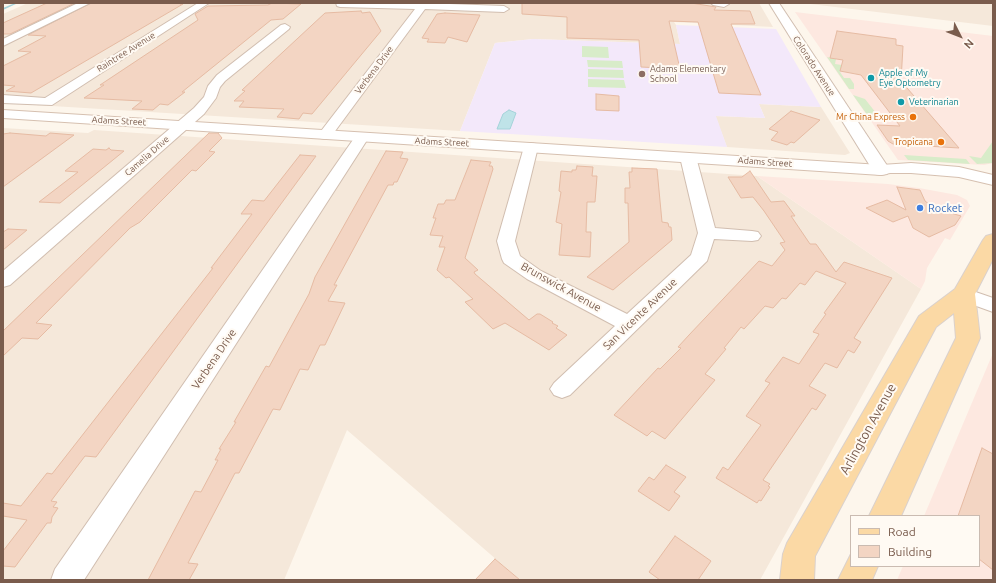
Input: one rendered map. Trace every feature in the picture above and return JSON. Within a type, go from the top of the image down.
[{"type":"main road","name":"Colorado Avenue","points":[[774,3],[881,170]]},
{"type":"main road","name":"Adams Street","points":[[3,114],[881,170],[890,168],[911,168],[958,172],[993,180]]},
{"type":"main road","name":"Adams Street","points":[[881,170],[896,176],[962,187],[993,196]]},
{"type":"main road","name":"Arlington Avenue","points":[[796,580],[800,554],[927,322],[964,294],[993,240]]},
{"type":"main road","points":[[885,515],[968,338],[964,294]]},
{"type":"main road","points":[[855,580],[861,567]]},
{"type":"street","points":[[3,43],[85,3]]},
{"type":"street","name":"Raintree Avenue","points":[[3,99],[47,102],[204,3]]},
{"type":"street","points":[[340,4],[505,9]]},
{"type":"street","name":"Verbena Drive","points":[[325,135],[422,6]]},
{"type":"street","name":"Camelia Drive","points":[[3,281],[199,111],[210,98],[214,86],[221,78],[285,27]]},
{"type":"street","name":"Verbena Drive","points":[[66,580],[362,137]]},
{"type":"street","name":"Brunswick Avenue","points":[[531,147],[506,241],[511,259],[534,275],[630,324]]},
{"type":"street","points":[[688,157],[707,233],[752,236]]},
{"type":"street","name":"San Vicente Avenue","points":[[562,389],[700,257],[707,233]]},
{"type":"street","points":[[964,294],[993,305]]},
{"type":"shaded area","points":[[28,3],[759,3],[773,27],[674,22],[680,44],[533,39],[495,43],[460,131],[3,103],[3,14]]},
{"type":"shaded area","points":[[802,3],[993,3],[993,26]]},
{"type":"shaded area","points":[[795,12],[993,36],[993,163],[984,165],[898,160]]},
{"type":"shaded area","name":"Adams Elementary School","points":[[676,25],[776,29],[821,107],[759,104],[765,118],[716,116],[727,147],[460,131],[495,43],[533,39],[680,44]]},
{"type":"shaded area","points":[[759,104],[821,107],[850,153],[845,155],[727,147],[715,116],[765,118]]},
{"type":"shaded area","points":[[3,128],[88,133],[94,130],[757,176],[921,289],[760,580],[520,580],[347,430],[284,580],[3,580]]},
{"type":"shaded area","points":[[757,176],[888,184],[919,188],[957,195],[967,200],[970,206],[950,240],[945,238],[927,268],[925,281],[921,289]]},
{"type":"shaded area","points":[[993,353],[993,580],[897,580],[903,567],[980,567],[980,515],[924,515]]},
{"type":"green space","points":[[582,46],[608,47],[609,58],[582,57]]},
{"type":"green space","points":[[827,57],[836,59],[835,64],[842,65],[840,72],[844,78],[850,78],[854,84],[854,89],[849,89]]},
{"type":"green space","points":[[587,60],[622,61],[623,68],[588,67]]},
{"type":"green space","points":[[588,69],[623,70],[624,78],[588,77]]},
{"type":"green space","points":[[588,79],[624,80],[626,88],[588,87]]},
{"type":"green space","points":[[853,95],[865,99],[876,113],[873,116],[868,116]]},
{"type":"green space","points":[[993,141],[993,163],[977,164],[969,156],[981,158]]},
{"type":"green space","points":[[904,155],[966,159],[970,164],[908,160]]},
{"type":"water","points":[[509,110],[516,113],[510,129],[497,129],[503,114]]},
{"type":"building","points":[[47,3],[75,3],[10,34],[3,34],[3,23]]},
{"type":"building","points":[[91,3],[183,4],[31,93],[6,91],[15,86],[3,85],[3,66],[31,52],[18,51],[46,36],[28,35]]},
{"type":"building","points":[[272,3],[301,4],[283,19],[271,20],[168,105],[160,104],[153,110],[132,109],[142,101],[84,98],[104,85],[100,85],[198,20],[195,14],[208,6],[268,5]]},
{"type":"building","points":[[522,3],[691,3],[716,7],[714,10],[750,11],[755,24],[731,24],[761,95],[719,93],[698,22],[669,21],[680,69],[641,67],[639,40],[567,38],[567,17],[522,14]]},
{"type":"building","points":[[361,11],[362,13],[370,12],[381,31],[312,114],[303,113],[299,119],[277,117],[284,109],[239,107],[244,101],[234,101],[245,91],[242,90],[325,13]]},
{"type":"building","points":[[437,14],[480,15],[467,42],[448,37],[445,43],[427,42],[429,39],[422,38]]},
{"type":"building","points":[[837,31],[896,39],[896,45],[903,46],[901,81],[959,148],[893,144],[888,141],[877,125],[900,126],[861,75],[840,71],[843,60],[830,58]]},
{"type":"building","points":[[596,94],[619,96],[619,111],[596,110]]},
{"type":"building","points":[[791,111],[820,120],[794,143],[791,142],[787,145],[771,140],[778,132],[769,129]]},
{"type":"building","points":[[10,133],[46,136],[50,133],[74,135],[3,187],[3,134]]},
{"type":"building","points":[[209,133],[218,133],[222,138],[209,151],[215,152],[196,171],[192,170],[140,222],[130,228],[36,323],[52,325],[38,339],[22,338],[3,356],[3,331]]},
{"type":"building","points":[[109,148],[111,150],[124,151],[60,203],[39,202],[78,172],[65,171],[93,149],[106,150]]},
{"type":"building","points":[[386,151],[403,152],[400,158],[408,159],[397,182],[394,182],[393,185],[388,185],[334,285],[337,285],[328,301],[345,303],[325,345],[320,345],[308,370],[300,369],[280,410],[273,409],[239,473],[235,473],[188,563],[198,564],[189,580],[148,580],[195,491],[201,492],[218,460],[215,460],[221,449],[219,449],[236,422],[234,422],[266,366],[269,367],[309,294],[315,277]]},
{"type":"building","points":[[300,155],[316,156],[96,457],[85,456],[51,501],[57,502],[53,507],[58,508],[52,517],[51,523],[47,523],[15,567],[3,566],[3,551],[27,520],[3,516],[3,503],[21,506],[47,473],[52,474],[213,268],[211,268],[252,214],[241,214],[252,200],[264,201]]},
{"type":"building","points":[[471,160],[491,162],[489,166],[492,166],[493,169],[465,258],[478,270],[474,272],[475,274],[529,320],[537,314],[540,314],[553,322],[552,323],[558,326],[556,328],[567,335],[549,350],[505,323],[493,329],[465,302],[473,299],[449,277],[446,278],[437,270],[445,247],[439,247],[443,236],[430,235],[436,218],[433,218],[438,204],[444,204],[446,200],[455,200]]},
{"type":"building","points":[[577,166],[593,167],[592,176],[597,176],[595,202],[587,202],[586,232],[591,232],[590,257],[559,255],[562,224],[556,222],[561,192],[559,191],[561,171],[572,172],[572,170],[576,170]]},
{"type":"building","points":[[632,168],[657,169],[662,222],[668,223],[669,227],[671,227],[672,240],[613,290],[587,277],[629,242],[628,203],[625,203],[625,188],[630,188],[629,172],[632,172]]},
{"type":"building","points":[[750,171],[771,202],[784,201],[795,216],[791,216],[810,244],[816,244],[836,272],[844,262],[892,278],[854,338],[861,342],[854,353],[848,350],[837,368],[825,363],[809,386],[826,395],[816,410],[812,408],[763,480],[770,484],[768,486],[770,487],[761,501],[759,500],[757,503],[716,478],[723,467],[728,470],[761,425],[746,416],[770,383],[765,381],[783,357],[799,364],[819,334],[813,332],[826,314],[824,313],[846,283],[816,271],[805,285],[800,283],[786,299],[782,298],[773,308],[765,306],[744,329],[741,327],[724,348],[726,349],[705,374],[715,380],[665,439],[652,431],[647,436],[614,415],[658,368],[660,369],[681,348],[678,347],[759,261],[772,266],[785,250],[780,243],[785,242],[764,211],[753,197],[741,198],[728,177],[742,177]]},
{"type":"building","points":[[897,187],[920,190],[925,201],[934,208],[961,216],[955,225],[929,237],[913,228],[908,216],[893,222],[866,208],[887,200],[906,210]]},
{"type":"building","points":[[8,229],[27,230],[3,250],[3,232]]},
{"type":"building","points":[[982,448],[993,454],[993,570],[980,560],[980,515],[958,515]]},
{"type":"building","points":[[666,465],[686,477],[674,492],[680,496],[669,511],[638,491],[649,477],[654,480]]},
{"type":"building","points":[[675,536],[711,561],[698,580],[660,580],[649,572]]},
{"type":"building","points":[[495,559],[520,580],[475,580]]},
{"type":"waterway","points":[[3,9],[17,3]]},
{"type":"place","name":"Adams Elementary School","points":[[642,74]]},
{"type":"place","name":"Apple of My Eye Optometry","points":[[871,78]]},
{"type":"place","name":"Veterinarian","points":[[901,102]]},
{"type":"place","name":"Mr China Express","points":[[913,117]]},
{"type":"place","name":"Tropicana","points":[[941,142]]},
{"type":"place","name":"Rocket","points":[[920,208]]}]
